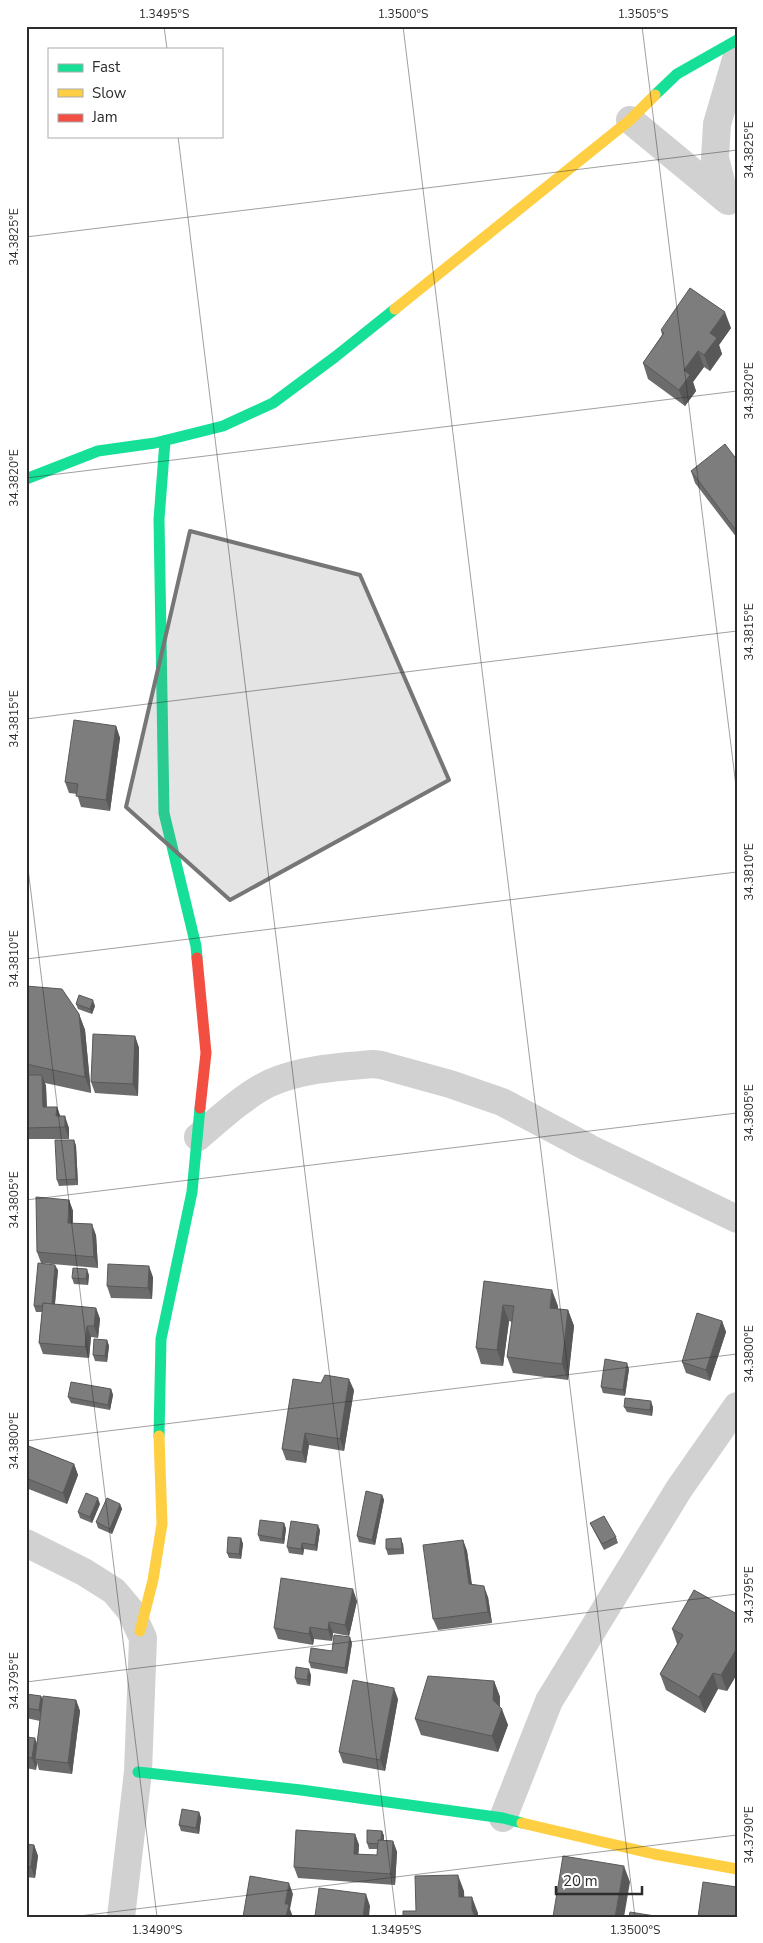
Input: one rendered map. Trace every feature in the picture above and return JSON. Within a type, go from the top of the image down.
[{"type":"street","points":[[26,479],[98,451],[165,441],[223,426],[272,403],[335,357],[630,120],[677,74],[737,40]]},
{"type":"street","points":[[731,205],[715,158],[717,124],[737,56]]},
{"type":"street","points":[[630,120],[731,205]]},
{"type":"street","points":[[140,1631],[154,1580],[162,1524],[159,1439],[161,1339],[192,1192],[206,1053],[196,946],[164,813],[159,519],[165,441]]},
{"type":"street","points":[[198,1137],[232,1108],[270,1084],[311,1070],[373,1064],[381,1065],[450,1084],[502,1102],[589,1148],[737,1220]]},
{"type":"street","points":[[503,1818],[549,1701],[679,1489],[737,1406]]},
{"type":"street","points":[[26,1543],[84,1572],[114,1591],[130,1610],[143,1638],[138,1772],[121,1917]]},
{"type":"street","points":[[138,1772],[301,1790],[503,1818],[654,1854],[737,1869]]},
{"type":"highlighted area","points":[[190,531],[360,575],[449,780],[230,900],[126,807]]},
{"type":"building","points":[[690,288],[725,312],[710,333],[717,338],[704,355],[698,351],[684,370],[690,375],[679,390],[643,363],[664,333],[661,330]]},
{"type":"building","points":[[725,444],[737,460],[737,528],[735,529],[691,471]]},
{"type":"building","points":[[74,720],[116,726],[106,800],[76,796],[78,784],[65,782]]},
{"type":"building","points":[[26,986],[62,989],[79,1014],[85,1077],[26,1064]]},
{"type":"building","points":[[79,995],[93,1000],[90,1009],[76,1004]]},
{"type":"building","points":[[93,1034],[135,1036],[133,1084],[91,1082]]},
{"type":"building","points":[[26,1075],[42,1075],[43,1107],[57,1107],[56,1116],[65,1116],[65,1127],[26,1128]]},
{"type":"building","points":[[55,1140],[74,1140],[76,1179],[57,1180]]},
{"type":"building","points":[[36,1197],[69,1200],[68,1223],[92,1224],[94,1257],[37,1252]]},
{"type":"building","points":[[38,1263],[55,1265],[52,1304],[43,1303],[42,1306],[34,1306]]},
{"type":"building","points":[[108,1264],[149,1266],[148,1288],[107,1286]]},
{"type":"building","points":[[73,1268],[87,1269],[86,1279],[72,1278]]},
{"type":"building","points":[[484,1281],[552,1290],[550,1308],[568,1310],[562,1364],[507,1357],[514,1306],[503,1305],[497,1350],[476,1348]]},
{"type":"building","points":[[43,1303],[96,1308],[94,1326],[87,1326],[85,1347],[39,1343]]},
{"type":"building","points":[[697,1313],[722,1321],[706,1370],[682,1362]]},
{"type":"building","points":[[94,1339],[107,1340],[105,1356],[93,1355]]},
{"type":"building","points":[[605,1359],[627,1363],[623,1390],[601,1387]]},
{"type":"building","points":[[325,1375],[349,1379],[340,1439],[305,1433],[302,1452],[282,1449],[293,1379],[321,1383]]},
{"type":"building","points":[[71,1382],[111,1389],[108,1405],[68,1397]]},
{"type":"building","points":[[625,1398],[651,1401],[650,1410],[624,1407]]},
{"type":"building","points":[[26,1445],[74,1464],[63,1493],[26,1478]]},
{"type":"building","points":[[366,1491],[382,1495],[372,1540],[357,1536]]},
{"type":"building","points":[[86,1493],[98,1498],[90,1517],[78,1512]]},
{"type":"building","points":[[107,1498],[120,1504],[110,1529],[96,1522]]},
{"type":"building","points":[[604,1516],[616,1537],[602,1544],[590,1523]]},
{"type":"building","points":[[260,1520],[284,1523],[282,1539],[258,1535]]},
{"type":"building","points":[[291,1521],[318,1525],[315,1545],[302,1543],[301,1549],[287,1547]]},
{"type":"building","points":[[228,1537],[241,1538],[239,1554],[227,1553]]},
{"type":"building","points":[[401,1538],[402,1549],[386,1549],[386,1539]]},
{"type":"building","points":[[463,1540],[469,1584],[484,1586],[488,1612],[433,1619],[423,1545]]},
{"type":"building","points":[[281,1578],[353,1589],[345,1625],[329,1622],[328,1630],[310,1627],[309,1634],[274,1628]]},
{"type":"building","points":[[694,1590],[737,1614],[737,1648],[721,1675],[713,1673],[699,1697],[660,1674],[683,1635],[672,1629]]},
{"type":"building","points":[[334,1635],[350,1637],[345,1668],[309,1662],[311,1648],[332,1651]]},
{"type":"building","points":[[296,1667],[309,1669],[307,1680],[295,1678]]},
{"type":"building","points":[[428,1676],[494,1681],[493,1700],[502,1709],[492,1736],[415,1719]]},
{"type":"building","points":[[353,1680],[394,1688],[380,1760],[339,1752]]},
{"type":"building","points":[[26,1694],[41,1696],[39,1710],[26,1708]]},
{"type":"building","points":[[43,1696],[76,1700],[68,1763],[35,1759]]},
{"type":"building","points":[[26,1737],[35,1738],[32,1758],[26,1757]]},
{"type":"building","points":[[182,1809],[199,1812],[196,1828],[179,1825]]},
{"type":"building","points":[[296,1830],[355,1834],[354,1854],[377,1855],[378,1840],[393,1841],[391,1874],[294,1867]]},
{"type":"building","points":[[367,1830],[382,1831],[381,1840],[378,1840],[378,1844],[367,1843]]},
{"type":"building","points":[[26,1844],[34,1845],[31,1867],[26,1866]]},
{"type":"building","points":[[563,1856],[624,1866],[615,1917],[553,1917]]},
{"type":"building","points":[[458,1875],[459,1897],[472,1897],[472,1910],[475,1917],[403,1917],[403,1911],[416,1911],[415,1876]]},
{"type":"building","points":[[250,1876],[289,1883],[285,1904],[289,1904],[286,1917],[243,1917]]},
{"type":"building","points":[[703,1882],[737,1887],[737,1917],[698,1917]]},
{"type":"building","points":[[319,1888],[366,1894],[363,1917],[315,1916]]},
{"type":"building","points":[[630,1912],[661,1917],[629,1917]]},
{"type":"traffic: fast","points":[[655,95],[677,74],[737,40]]},
{"type":"traffic: fast","points":[[26,479],[98,451],[155,443],[223,426],[273,403],[395,309]]},
{"type":"traffic: fast","points":[[165,441],[159,519],[164,813],[196,946],[197,958]]},
{"type":"traffic: fast","points":[[159,1436],[161,1339],[192,1192],[200,1108]]},
{"type":"traffic: fast","points":[[138,1772],[301,1790],[503,1818],[522,1823]]},
{"type":"traffic: slow","points":[[395,309],[630,120],[655,95]]},
{"type":"traffic: slow","points":[[140,1631],[153,1580],[162,1524],[159,1436]]},
{"type":"traffic: slow","points":[[522,1823],[654,1854],[737,1869]]},
{"type":"traffic: jam","points":[[197,958],[206,1053],[200,1108]]}]
